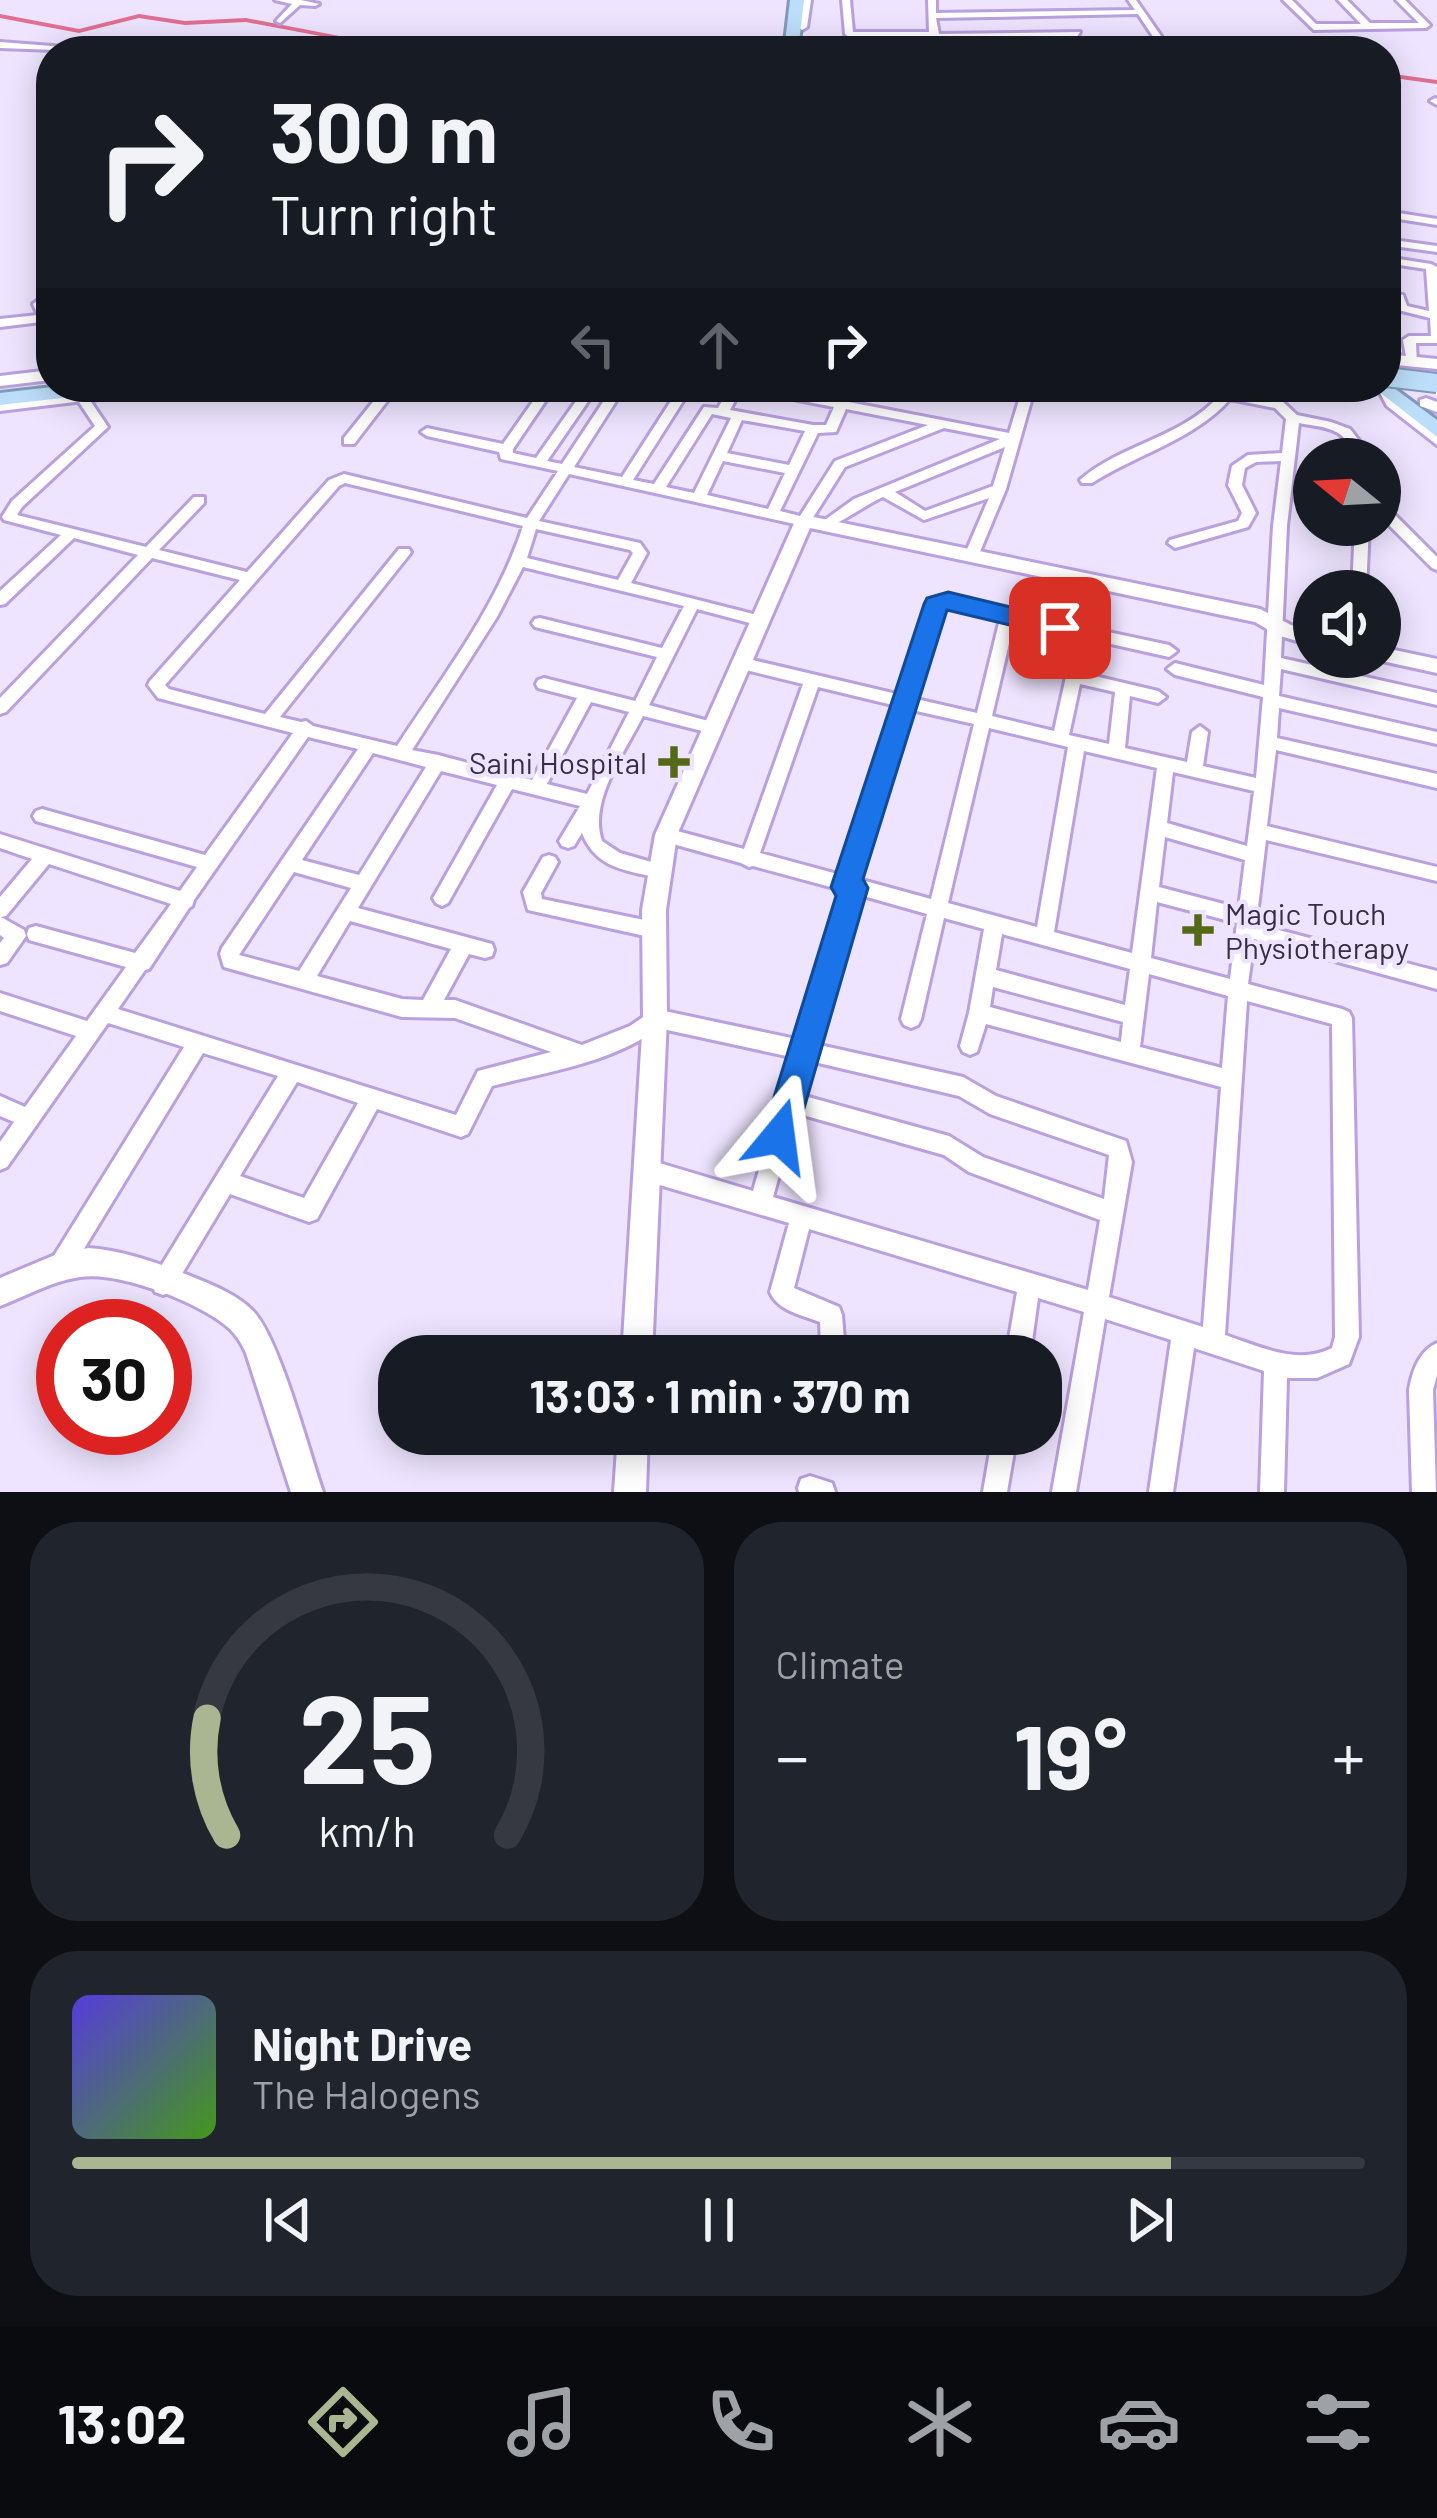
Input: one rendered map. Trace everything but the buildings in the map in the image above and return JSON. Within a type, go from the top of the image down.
[{"type":"highway","points":[[778,36],[780,0]]},
{"type":"highway","points":[[795,36],[802,0]]},
{"type":"highway","points":[[798,24],[802,36]]},
{"type":"highway","points":[[1401,377],[1437,374]]},
{"type":"highway","points":[[1401,384],[1435,399]]},
{"type":"highway","points":[[0,398],[36,389]]},
{"type":"highway","points":[[23,392],[36,391]]},
{"type":"highway","points":[[1401,392],[1437,430]]},
{"type":"street","points":[[279,0],[317,2]]},
{"type":"street","points":[[846,0],[849,34],[1077,34]]},
{"type":"street","points":[[932,0],[933,35]]},
{"type":"street","points":[[1132,0],[1157,36]]},
{"type":"street","points":[[1287,0],[1314,27],[1426,25],[1400,0]]},
{"type":"street","points":[[1342,0],[1369,27]]},
{"type":"street","points":[[303,22],[317,2]]},
{"type":"street","points":[[280,21],[297,3]]},
{"type":"street","points":[[934,16],[1138,12]]},
{"type":"street","points":[[0,45],[36,48]]},
{"type":"street","points":[[1401,217],[1437,223]]},
{"type":"street","points":[[1401,244],[1431,248],[1434,267],[1437,337],[1409,340],[1413,362]]},
{"type":"street","points":[[1401,262],[1434,267]]},
{"type":"street","points":[[1401,307],[1436,315]]},
{"type":"street","points":[[0,323],[36,318]]},
{"type":"street","points":[[1401,370],[1413,362],[1437,364]]},
{"type":"street","points":[[0,381],[36,377]]},
{"type":"street","points":[[0,398],[36,397]]},
{"type":"street","points":[[85,402],[102,427],[16,504],[9,517],[250,578]]},
{"type":"street","points":[[349,441],[380,402]]},
{"type":"street","points":[[539,402],[506,449],[506,456],[1260,616],[1293,631]]},
{"type":"street","points":[[539,464],[582,402]]},
{"type":"street","points":[[402,752],[460,666],[520,561],[531,523],[609,402]]},
{"type":"street","points":[[625,482],[676,402]]},
{"type":"street","points":[[723,412],[728,402]]},
{"type":"street","points":[[831,402],[1013,438]]},
{"type":"street","points":[[972,554],[999,488],[1024,402]]},
{"type":"street","points":[[1087,479],[1200,422],[1219,402]]},
{"type":"street","points":[[1268,402],[1293,418],[1352,433],[1356,438]]},
{"type":"street","points":[[1394,402],[1437,440]]},
{"type":"street","points":[[658,488],[705,412],[829,431],[842,404]]},
{"type":"street","points":[[699,497],[739,415]]},
{"type":"street","points":[[1214,1343],[1238,991],[1269,742],[1293,418]]},
{"type":"street","points":[[638,1335],[655,1018],[654,930],[666,835],[740,663],[814,523],[817,494],[840,464],[941,425]]},
{"type":"street","points":[[772,514],[814,429]]},
{"type":"street","points":[[427,432],[506,449]]},
{"type":"street","points":[[814,523],[1013,438]]},
{"type":"street","points":[[719,456],[793,470]]},
{"type":"street","points":[[1175,543],[1243,524],[1249,513],[1235,485],[1239,466],[1253,458],[1288,457]]},
{"type":"street","points":[[591,802],[157,689],[162,676],[344,478],[639,548],[622,586]]},
{"type":"street","points":[[885,492],[924,516],[999,488]]},
{"type":"street","points":[[0,707],[200,500]]},
{"type":"street","points":[[1401,529],[1437,566]]},
{"type":"street","points":[[0,600],[72,532]]},
{"type":"street","points":[[270,719],[404,552]]},
{"type":"street","points":[[520,561],[761,621]]},
{"type":"street","points":[[760,1204],[936,604],[948,601],[1083,632],[1269,696],[1437,738]]},
{"type":"street","points":[[568,841],[693,603]]},
{"type":"street","points":[[910,1019],[1008,616]]},
{"type":"street","points":[[540,623],[666,654]]},
{"type":"street","points":[[1044,938],[1083,632]]},
{"type":"street","points":[[1401,658],[1437,666]]},
{"type":"street","points":[[1273,662],[1437,699]]},
{"type":"street","points":[[740,663],[1264,787]]},
{"type":"street","points":[[1074,677],[1158,697]]},
{"type":"street","points":[[749,860],[813,679]]},
{"type":"street","points":[[544,684],[710,727]]},
{"type":"street","points":[[1116,752],[1124,689]]},
{"type":"street","points":[[537,786],[587,695]]},
{"type":"street","points":[[0,1160],[306,727]]},
{"type":"street","points":[[1194,770],[1200,732]]},
{"type":"street","points":[[1269,742],[1437,781]]},
{"type":"street","points":[[370,744],[229,959],[402,1008],[468,1013],[582,1054]]},
{"type":"street","points":[[303,982],[438,761]]},
{"type":"street","points":[[1129,1053],[1166,763]]},
{"type":"street","points":[[442,898],[508,779]]},
{"type":"street","points":[[591,802],[586,829],[593,846],[610,857],[659,871]]},
{"type":"street","points":[[42,816],[212,864]]},
{"type":"street","points":[[1160,828],[1256,855]]},
{"type":"street","points":[[1258,831],[1437,874]]},
{"type":"street","points":[[646,1170],[1096,1304],[1276,1363],[1310,1370],[1325,1365],[1341,1356],[1347,1337],[1345,1026],[1335,1014],[1141,966],[666,835]]},
{"type":"street","points":[[0,841],[186,901]]},
{"type":"street","points":[[0,910],[46,855]]},
{"type":"street","points":[[549,862],[532,892],[534,905],[654,930]]},
{"type":"street","points":[[291,864],[363,884]]},
{"type":"street","points":[[1150,892],[1437,980]]},
{"type":"street","points":[[345,912],[485,950]]},
{"type":"street","points":[[0,925],[16,936],[0,957]]},
{"type":"street","points":[[970,1046],[994,925]]},
{"type":"street","points":[[36,934],[142,963]]},
{"type":"street","points":[[429,1008],[464,944]]},
{"type":"street","points":[[985,976],[1134,1016]]},
{"type":"street","points":[[0,1002],[198,1043],[461,1127],[485,1078],[582,1054],[637,1032],[655,1018]]},
{"type":"street","points":[[979,1013],[1231,1080]]},
{"type":"street","points":[[655,1018],[963,1088],[990,1104],[1119,1148],[1121,1162],[1064,1492]]},
{"type":"street","points":[[56,1272],[198,1043]]},
{"type":"street","points":[[164,1284],[292,1071]]},
{"type":"street","points":[[224,1181],[309,1211],[372,1098]]},
{"type":"street","points":[[788,1101],[949,1146],[977,1165],[1112,1213]]},
{"type":"street","points":[[0,1106],[31,1119]]},
{"type":"street","points":[[802,1216],[782,1292],[790,1300],[832,1315],[833,1335]]},
{"type":"street","points":[[0,1292],[84,1262],[164,1284],[226,1310],[252,1332],[307,1492]]},
{"type":"street","points":[[1021,1335],[1029,1286]]},
{"type":"street","points":[[1162,1492],[1184,1334]]},
{"type":"street","points":[[1424,1492],[1420,1390],[1423,1375],[1437,1355]]},
{"type":"street","points":[[1272,1492],[1276,1363]]},
{"type":"street","points":[[630,1492],[632,1455]]},
{"type":"street","points":[[995,1492],[1001,1455]]},
{"type":"waterway","points":[[0,16],[79,31],[139,16],[185,23],[246,20],[332,36]]},
{"type":"waterway","points":[[1401,77],[1437,82]]},
{"type":"place","name":"Saini Hospital","points":[[674,762]]},
{"type":"place","name":"Magic Touch Physiotherapy","points":[[1198,930]]},
{"type":"route","points":[[779,1136],[853,888],[846,887],[936,604],[948,601],[1060,628]]}]
